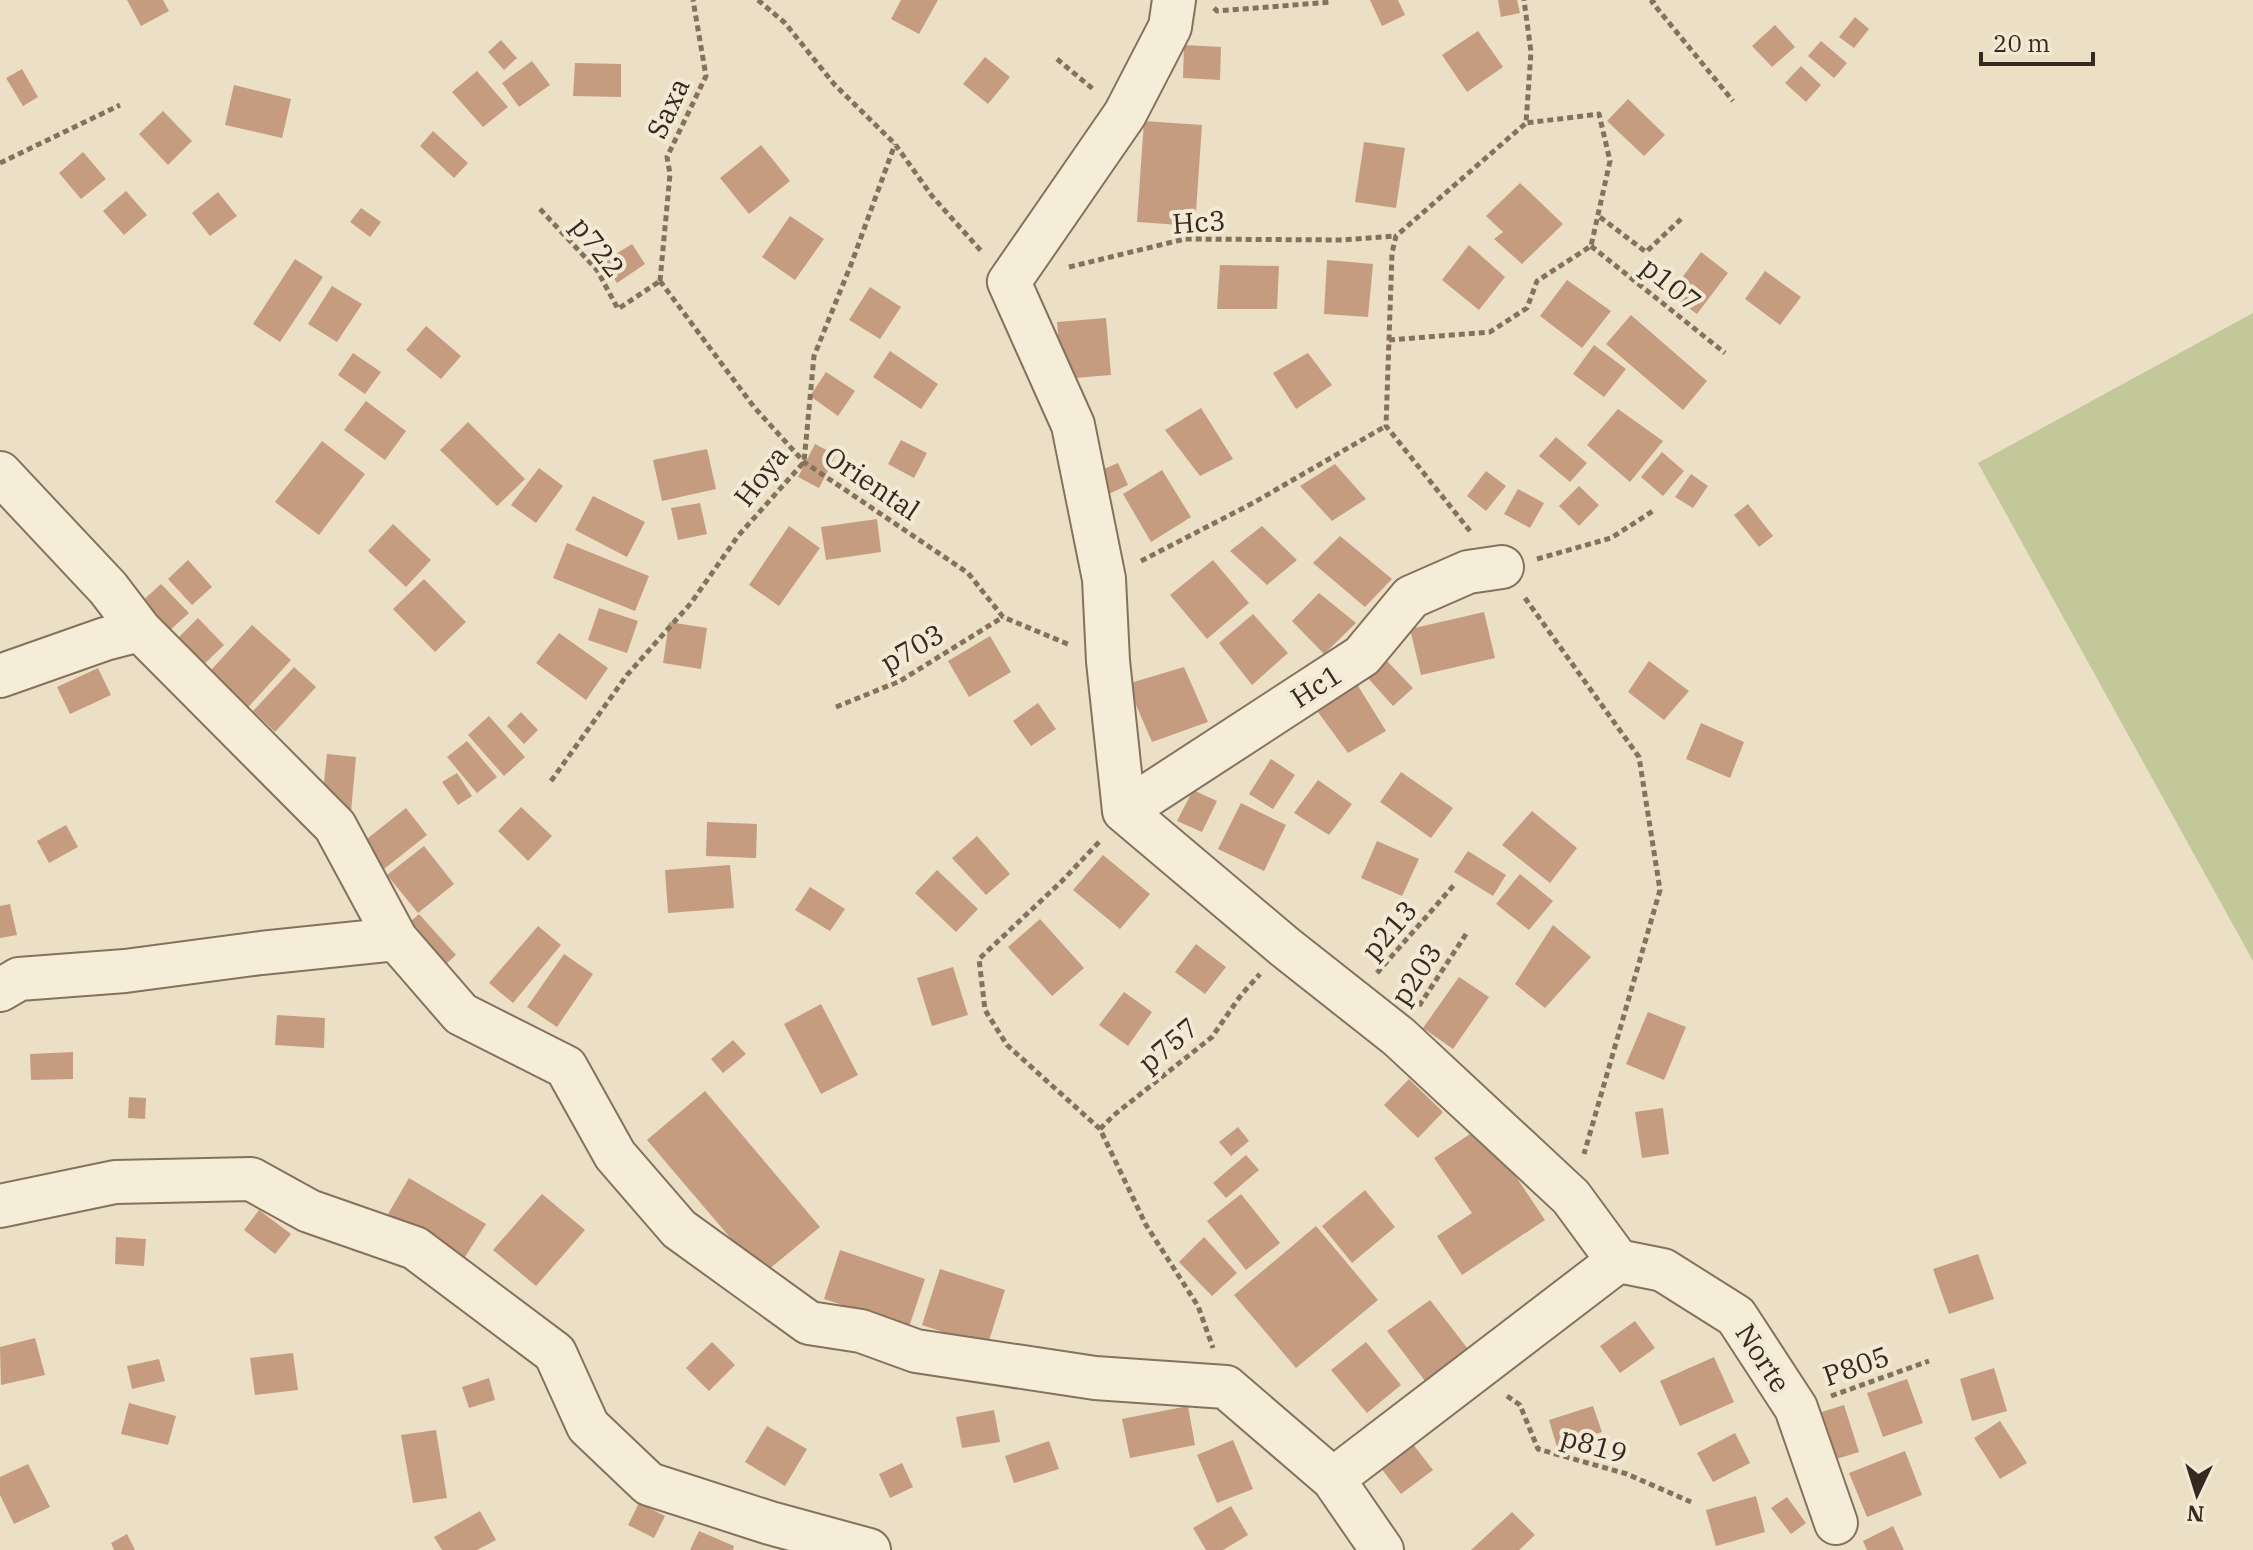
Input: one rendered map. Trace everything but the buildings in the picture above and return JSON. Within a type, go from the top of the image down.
[{"type":"street","points":[[1192,3],[1170,27],[1125,114],[1009,282],[1073,425],[1104,579],[1108,661],[1124,811],[1285,947],[1399,1037],[1571,1197],[1618,1261],[1333,1479]]},
{"type":"street","points":[[0,473],[108,588],[140,630],[335,826],[396,939],[461,1014],[566,1067],[615,1155],[679,1229],[809,1323],[861,1331],[916,1351],[1095,1378],[1226,1387],[1333,1479],[1382,1550]]},
{"type":"street","name":"Hc1","points":[[1124,811],[1362,656],[1411,597],[1468,572],[1502,567]]},
{"type":"street","points":[[0,676],[140,630]]},
{"type":"street","points":[[0,990],[19,979],[125,971],[396,939]]},
{"type":"street","points":[[0,1206],[115,1182],[251,1179],[309,1211],[415,1248],[555,1353],[588,1426],[649,1484],[770,1523],[869,1550]]},
{"type":"street","name":"Norte","points":[[1618,1261],[1663,1270],[1736,1316],[1796,1408],[1836,1523]]},
{"type":"path","name":"Saxa","points":[[660,281],[670,174],[667,157],[706,76],[693,0]]},
{"type":"path","points":[[758,0],[785,23],[834,84],[895,144],[932,196],[1009,282]]},
{"type":"path","points":[[1655,0],[1652,2],[1733,101]]},
{"type":"path","points":[[1192,3],[1217,11],[1332,2]]},
{"type":"path","points":[[0,163],[120,105]]},
{"type":"path","points":[[1389,340],[1490,332],[1527,308],[1537,281],[1591,246],[1610,161],[1599,114],[1526,123]]},
{"type":"path","name":"Hoya","points":[[551,781],[627,675],[691,603],[738,536],[804,462],[814,356],[895,144]]},
{"type":"path","name":"p722","points":[[540,209],[597,270],[618,309],[660,281]]},
{"type":"path","points":[[1599,216],[1646,252],[1681,219]]},
{"type":"path","name":"Hc3","points":[[1067,268],[1185,239],[1343,240],[1396,236]]},
{"type":"path","name":"p107","points":[[1591,246],[1725,353]]},
{"type":"path","name":"Oriental","points":[[660,281],[754,407],[804,462],[968,573],[1003,617],[1108,661]]},
{"type":"path","points":[[1104,579],[1253,503],[1386,426]]},
{"type":"path","points":[[1502,567],[1611,538],[1653,511]]},
{"type":"path","name":"p703","points":[[836,707],[900,681],[1003,617]]},
{"type":"path","points":[[1124,811],[1061,882],[979,959],[985,1010],[1007,1045],[1100,1129],[1146,1225],[1198,1306],[1226,1387]]},
{"type":"path","name":"p213","points":[[1353,1001],[1454,885]]},
{"type":"path","name":"p203","points":[[1399,1037],[1466,934]]},
{"type":"path","name":"p757","points":[[1100,1129],[1212,1037],[1241,995],[1285,947]]},
{"type":"path","name":"P805","points":[[1796,1408],[1929,1361]]},
{"type":"path","name":"p819","points":[[1473,1373],[1520,1405],[1538,1449],[1627,1474],[1691,1502]]},
{"type":"green space","points":[[2253,313],[2253,961],[1978,463]]}]
